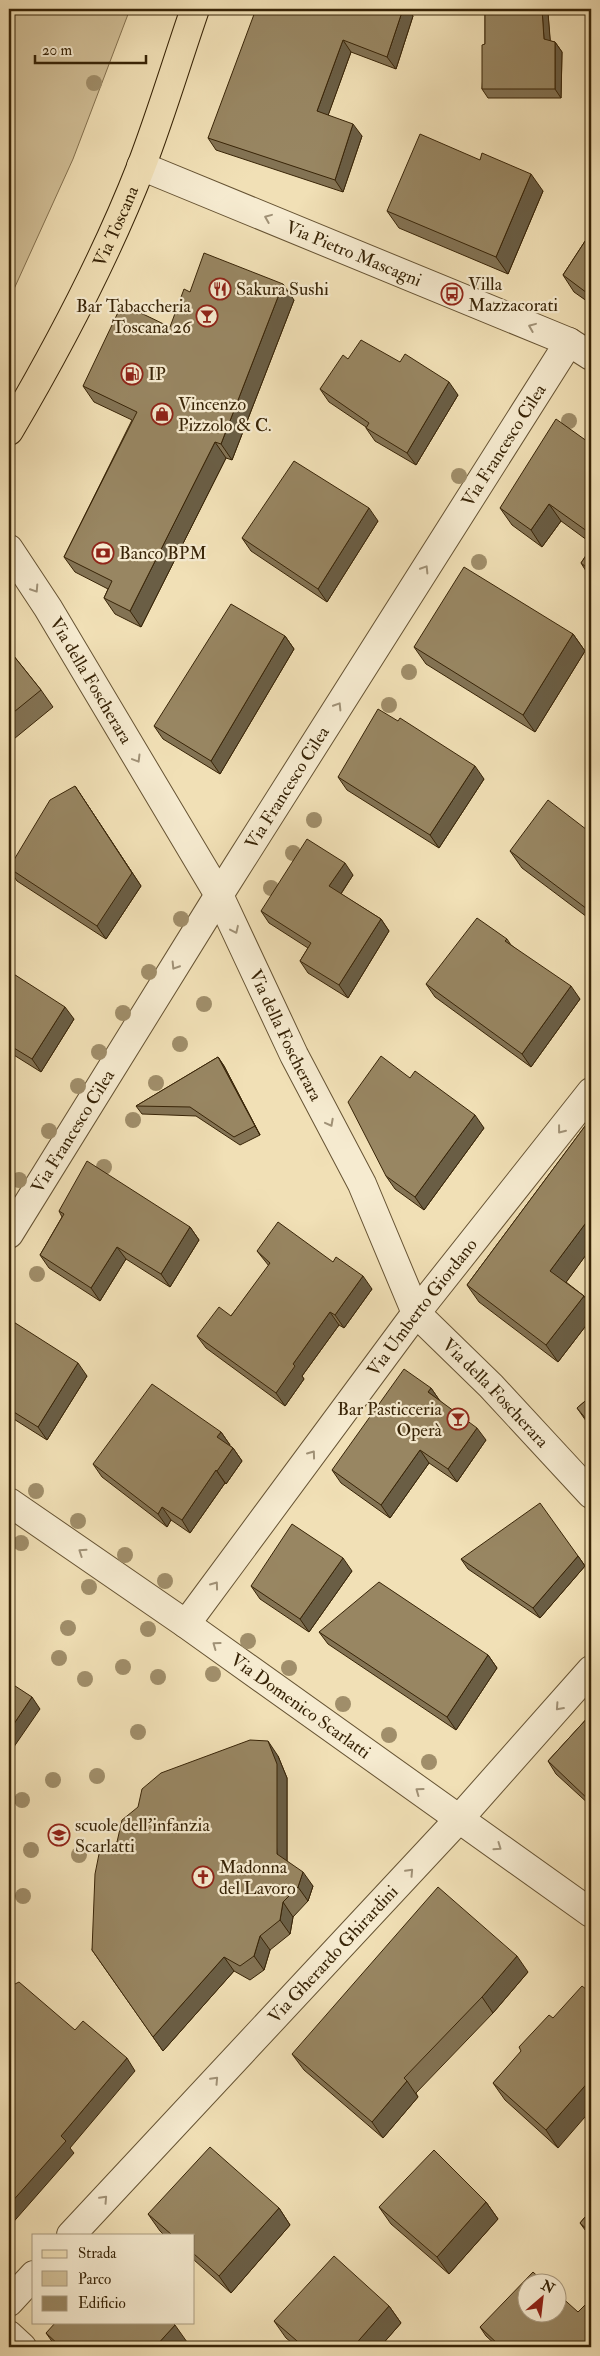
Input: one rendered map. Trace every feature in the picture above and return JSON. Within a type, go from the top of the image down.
[{"type":"main road","name":"Via Toscana","points":[[9,431],[83,298],[141,166],[195,9]]},
{"type":"street","name":"Via Pietro Mascagni","points":[[141,166],[580,349]]},
{"type":"street","name":"Via Francesco Cilea","points":[[9,1234],[219,895],[580,349]]},
{"type":"street","name":"Via della Foscherara","points":[[9,549],[48,608],[219,895],[294,1055],[362,1184],[416,1313],[491,1386],[591,1494]]},
{"type":"street","name":"Via Umberto Giordano","points":[[186,1624],[416,1313],[591,1092]]},
{"type":"street","name":"Via Domenico Scarlatti","points":[[9,1502],[186,1624],[591,1913]]},
{"type":"street","name":"Via Gherardo Ghirardini","points":[[72,2234],[459,1819],[591,1670]]},
{"type":"street","points":[[9,2302],[32,2277]]},
{"type":"street","points":[[9,2335],[22,2347]]},
{"type":"green space","points":[[9,9],[130,9],[73,159],[9,300]]},
{"type":"building","points":[[256,9],[403,9],[387,57],[343,40],[317,111],[353,124],[335,180],[208,138]]},
{"type":"building","points":[[485,9],[542,9],[544,39],[555,42],[555,89],[482,89],[482,45],[485,44]]},
{"type":"building","points":[[420,134],[480,160],[482,153],[531,174],[496,257],[387,211]]},
{"type":"building","points":[[591,232],[591,296],[563,275]]},
{"type":"building","points":[[204,253],[283,284],[221,444],[215,442],[130,611],[104,598],[112,581],[64,557],[137,412],[83,386],[122,304],[170,327],[184,289],[190,292]]},
{"type":"building","points":[[361,340],[400,362],[405,354],[449,382],[407,453],[366,428],[369,423],[320,389],[343,355],[348,359]]},
{"type":"building","points":[[556,419],[591,444],[591,534],[549,504],[531,530],[500,508]]},
{"type":"building","points":[[294,461],[369,508],[318,589],[242,538]]},
{"type":"building","points":[[591,548],[591,571],[581,563]]},
{"type":"building","points":[[464,567],[573,634],[523,715],[414,647]]},
{"type":"building","points":[[231,604],[285,636],[211,761],[154,726]]},
{"type":"building","points":[[9,650],[41,690],[9,716]]},
{"type":"building","points":[[378,709],[398,721],[400,718],[475,766],[430,835],[338,777]]},
{"type":"building","points":[[75,786],[132,873],[97,926],[9,868],[50,800]]},
{"type":"building","points":[[548,800],[591,833],[591,912],[510,851]]},
{"type":"building","points":[[307,839],[345,863],[329,886],[381,919],[339,985],[300,961],[311,943],[261,911]]},
{"type":"building","points":[[477,918],[507,939],[505,941],[571,986],[522,1054],[426,984]]},
{"type":"building","points":[[9,971],[65,1007],[32,1059],[9,1045]]},
{"type":"building","points":[[381,1056],[410,1078],[415,1071],[475,1115],[415,1197],[386,1176],[348,1102]]},
{"type":"building","points":[[218,1057],[255,1126],[234,1137],[190,1107],[136,1106]]},
{"type":"building","points":[[591,1118],[591,1216],[550,1271],[584,1296],[546,1345],[467,1285]]},
{"type":"building","points":[[87,1161],[190,1227],[161,1274],[117,1247],[91,1288],[40,1255],[64,1214],[59,1211]]},
{"type":"building","points":[[278,1222],[333,1262],[336,1257],[363,1276],[335,1315],[330,1312],[293,1364],[295,1366],[276,1393],[197,1336],[219,1307],[231,1316],[270,1263],[257,1251]]},
{"type":"building","points":[[9,1319],[78,1363],[38,1427],[9,1409]]},
{"type":"building","points":[[404,1369],[431,1388],[428,1392],[477,1428],[448,1469],[420,1450],[381,1505],[332,1470]]},
{"type":"building","points":[[152,1384],[221,1432],[217,1437],[233,1448],[182,1520],[162,1507],[158,1514],[93,1464]]},
{"type":"building","points":[[591,1396],[591,1425],[577,1408]]},
{"type":"building","points":[[540,1503],[578,1556],[533,1608],[461,1559]]},
{"type":"building","points":[[292,1524],[343,1558],[300,1619],[251,1586]]},
{"type":"building","points":[[379,1582],[488,1655],[447,1717],[319,1632]]},
{"type":"building","points":[[9,1682],[32,1697],[9,1731]]},
{"type":"building","points":[[591,1714],[591,1802],[548,1761]]},
{"type":"building","name":"Madonna del Lavoro","points":[[250,1740],[268,1741],[277,1764],[277,1854],[303,1872],[298,1887],[283,1902],[280,1920],[260,1936],[254,1956],[240,1966],[224,1957],[153,2037],[92,1950],[95,1874],[100,1849],[117,1842],[122,1820],[138,1807],[142,1789],[161,1773]]},
{"type":"building","points":[[438,1887],[517,1956],[482,1997],[404,2078],[407,2081],[372,2122],[292,2054]]},
{"type":"building","points":[[19,1982],[75,2030],[83,2021],[127,2058],[61,2136],[66,2141],[9,2205],[9,1987]]},
{"type":"building","points":[[582,1986],[591,1993],[591,2079],[546,2130],[493,2083],[521,2051],[519,2047],[549,2015],[553,2018]]},
{"type":"building","points":[[210,2147],[279,2208],[219,2276],[195,2255],[195,2234],[171,2234],[148,2214]]},
{"type":"building","points":[[434,2150],[486,2202],[437,2257],[379,2207]]},
{"type":"building","points":[[591,2210],[591,2233],[580,2223]]},
{"type":"building","points":[[334,2256],[389,2306],[353,2347],[304,2347],[274,2321]]},
{"type":"building","points":[[518,2288],[518,2324],[568,2324],[568,2303],[578,2312],[585,2305],[591,2311],[591,2341],[586,2347],[501,2347],[480,2327]]},
{"type":"building","points":[[54,2324],[175,2325],[155,2347],[61,2347],[46,2333]]},
{"type":"place","name":"Sakura Sushi","points":[[220,289]]},
{"type":"place","name":"Villa Mazzacorati","points":[[452,294]]},
{"type":"place","name":"Bar Tabaccheria Toscana 26","points":[[207,316]]},
{"type":"place","name":"IP","points":[[132,374]]},
{"type":"place","name":"Vincenzo Pizzolo & C.","points":[[162,414]]},
{"type":"place","name":"Banco BPM","points":[[103,553]]},
{"type":"place","name":"Bar Pasticceria Operà","points":[[458,1419]]},
{"type":"place","name":"scuole dell'infanzia Scarlatti","points":[[59,1835]]},
{"type":"place","name":"Madonna del Lavoro","points":[[203,1877]]}]
